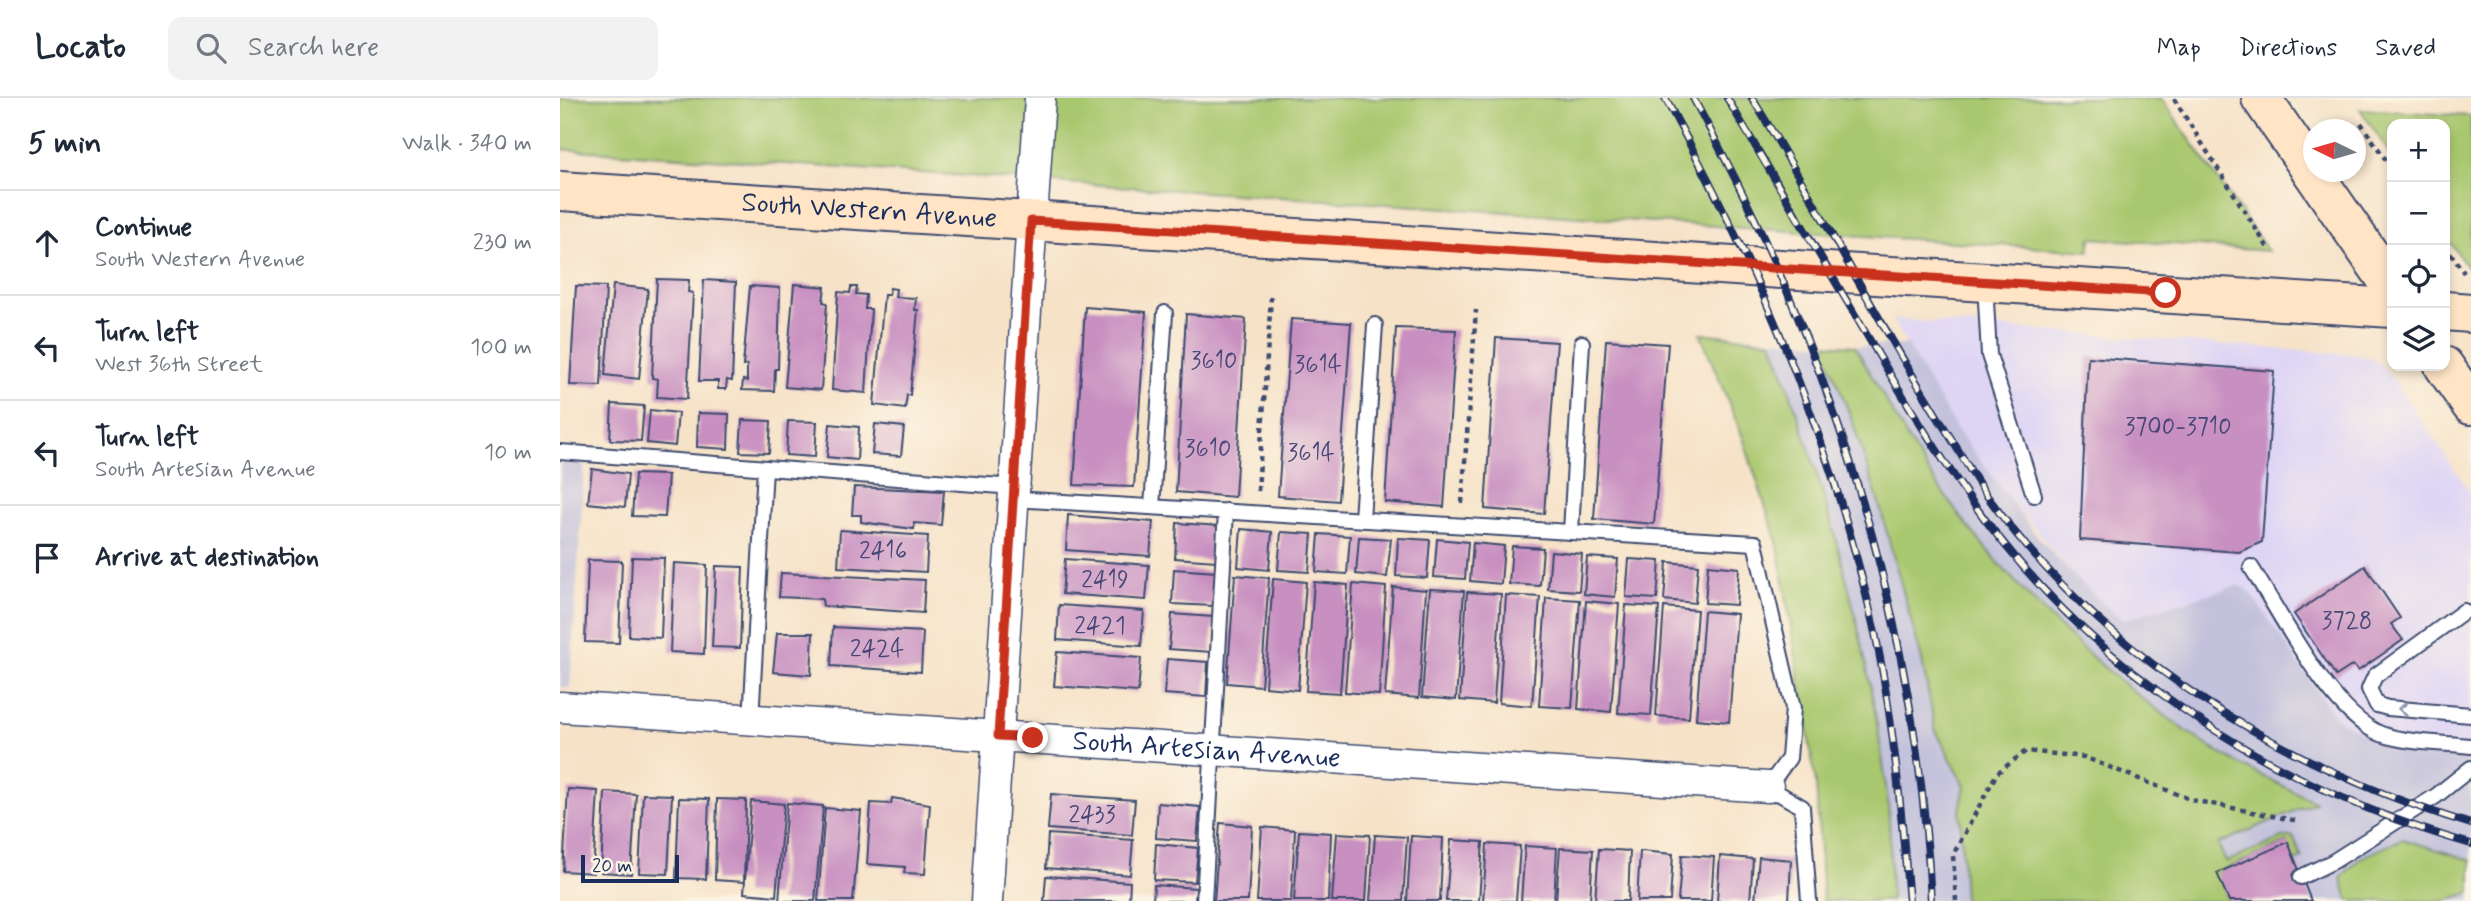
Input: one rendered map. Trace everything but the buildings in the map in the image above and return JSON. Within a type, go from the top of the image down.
[{"type":"main road","points":[[2261,98],[2387,280]]},
{"type":"main road","name":"South Western Avenue","points":[[560,191],[2387,308]]},
{"type":"main road","points":[[2450,311],[2471,313]]},
{"type":"main road","points":[[2447,371],[2471,405]]},
{"type":"street","points":[[987,901],[1040,98]]},
{"type":"street","name":"South Artesian Avenue","points":[[560,707],[1768,787]]},
{"type":"lane","points":[[1985,282],[1989,355],[2034,495]]},
{"type":"lane","points":[[1152,507],[1165,313]]},
{"type":"lane","points":[[1362,519],[1375,325]]},
{"type":"lane","points":[[1571,531],[1582,342]]},
{"type":"lane","points":[[560,452],[765,468],[1152,507],[1755,543],[1793,708],[1790,758],[1768,787],[1802,807],[1809,901]]},
{"type":"lane","points":[[751,720],[765,468]]},
{"type":"lane","points":[[1204,901],[1226,511]]},
{"type":"lane","points":[[2251,567],[2337,701],[2357,720],[2383,735],[2471,746]]},
{"type":"lane","points":[[2464,611],[2375,676],[2369,689],[2374,701],[2388,708],[2471,715]]},
{"type":"lane","points":[[2357,720],[2374,701]]},
{"type":"lane","points":[[2301,877],[2334,861],[2436,796],[2471,768]]},
{"type":"path","points":[[2174,99],[2268,248]]},
{"type":"path","points":[[2366,130],[2387,162]]},
{"type":"path","points":[[2450,252],[2464,273]]},
{"type":"path","points":[[1257,513],[1271,297]]},
{"type":"path","points":[[1461,525],[1476,310]]},
{"type":"path","points":[[1956,901],[1953,855],[1997,773],[2026,751],[2084,757],[2192,800],[2298,821]]},
{"type":"shaded area","points":[[1892,319],[2356,355],[2373,359],[2386,369],[2471,493],[2471,753],[2378,743],[2335,717],[2250,593],[2239,585],[2122,620],[2078,580],[1994,480],[1956,428]]},
{"type":"shaded area","points":[[1700,333],[1850,346],[1907,345],[1956,428],[2037,536],[2078,580],[2122,620],[2239,585],[2250,592],[2335,717],[2378,743],[2471,754],[2471,901],[1823,901],[1816,784],[1778,545],[1742,435]]},
{"type":"shaded area","points":[[560,452],[585,454],[570,688],[560,687]]},
{"type":"green space","points":[[560,98],[2161,98],[2268,251],[2091,238],[2089,251],[560,149]]},
{"type":"green space","points":[[2360,109],[2471,116],[2471,272],[2450,242],[2450,119],[2387,119],[2387,150]]},
{"type":"green space","points":[[1700,333],[1772,341],[1810,452],[1843,564],[1869,679],[1887,795],[1891,901],[1823,901],[1816,784],[1778,545],[1742,435]]},
{"type":"green space","points":[[1822,344],[1855,346],[1911,443],[1946,497],[2007,573],[2076,642],[2150,705],[2204,743],[2315,802],[2218,844],[2226,862],[2285,837],[2293,837],[2302,858],[2295,861],[2287,842],[2218,872],[2229,901],[1964,901],[1960,811],[1965,786],[1935,729],[1922,660],[1878,500],[1851,417]]},
{"type":"green space","points":[[2402,839],[2471,860],[2471,892],[2446,901],[2349,901],[2341,878],[2360,858]]},
{"type":"railway","points":[[1665,98],[1732,227],[1762,292],[1790,358],[1838,493],[1858,562],[1882,666],[1896,767],[1909,901]]},
{"type":"railway","points":[[1693,98],[1742,192],[1786,288],[1824,386],[1858,486],[1885,588],[1907,691],[1922,795],[1931,901]]},
{"type":"railway","points":[[1727,98],[1943,460],[2001,540],[2048,594],[2099,643],[2154,688],[2212,728],[2273,764],[2337,796],[2403,822],[2471,844]]},
{"type":"railway","points":[[1752,98],[1917,384],[1973,475],[2039,560],[2090,612],[2147,659],[2206,702],[2270,740],[2335,773],[2403,801],[2471,824]]},
{"type":"route","points":[[1033,738],[998,736],[1031,221],[2166,293]]}]
